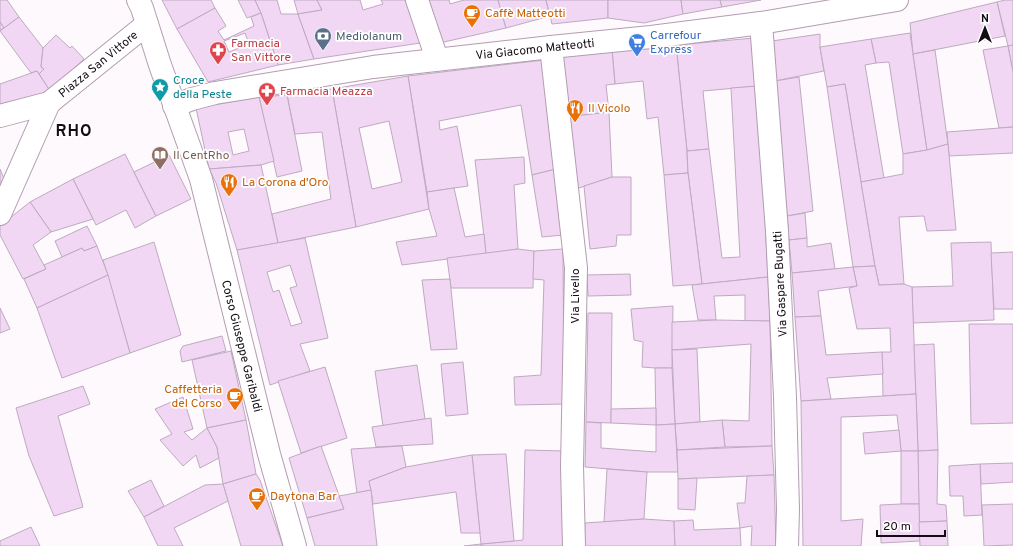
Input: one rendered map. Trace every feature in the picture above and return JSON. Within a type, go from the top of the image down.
[{"type":"street","points":[[417,0],[437,59]]},
{"type":"street","name":"Via Giacomo Matteotti","points":[[174,106],[214,93],[373,67],[551,46],[651,37],[761,23],[897,0]]},
{"type":"street","name":"Piazza San Vittore","points":[[0,214],[49,103],[142,11],[188,145]]},
{"type":"street","name":"Via Gaspare Bugatti","points":[[761,23],[777,231],[785,397],[788,508],[786,546]]},
{"type":"street","name":"Via Livello","points":[[551,46],[576,268],[572,466],[574,546]]},
{"type":"street","name":"Piazza San Vittore","points":[[0,116],[49,103]]},
{"type":"street","name":"Corso Giuseppe Garibaldi","points":[[188,145],[201,179],[269,454],[295,546]]},
{"type":"building","points":[[0,0],[7,0],[19,17],[4,28],[0,22]]},
{"type":"building","points":[[162,0],[211,0],[215,8],[177,29]]},
{"type":"building","points":[[238,0],[255,0],[261,13],[247,18]]},
{"type":"building","points":[[255,0],[277,0],[281,14],[298,14],[314,59],[278,65],[261,13]]},
{"type":"building","points":[[294,0],[317,0],[322,10],[298,14]]},
{"type":"building","points":[[317,0],[360,0],[363,10],[383,4],[381,0],[412,0],[427,42],[314,59],[298,14],[322,10]]},
{"type":"building","points":[[422,0],[449,0],[450,4],[464,0],[498,0],[506,28],[435,44]]},
{"type":"building","points":[[498,0],[546,0],[550,16],[506,28]]},
{"type":"building","points":[[546,0],[608,0],[608,18],[552,24]]},
{"type":"building","points":[[608,0],[681,0],[683,14],[644,23],[608,18]]},
{"type":"building","points":[[681,0],[720,0],[722,7],[683,14]]},
{"type":"building","points":[[720,0],[761,0],[722,7]]},
{"type":"building","points":[[1013,0],[1013,45],[1008,46],[997,2]]},
{"type":"building","points":[[997,2],[1005,36],[913,54],[910,23]]},
{"type":"building","points":[[215,8],[226,26],[218,31],[224,40],[254,26],[251,17],[261,13],[278,65],[208,82],[177,29]],"holes":[[[245,33],[249,44],[229,52],[224,41]]]},
{"type":"building","points":[[19,17],[43,48],[41,67],[44,69],[39,74],[37,71],[31,73],[0,31]]},
{"type":"building","points":[[0,22],[4,28],[0,30]]},
{"type":"building","points":[[910,33],[927,150],[903,154],[889,62],[876,63],[871,39]]},
{"type":"building","points":[[820,34],[820,47],[824,71],[775,81],[772,41]]},
{"type":"building","points":[[56,35],[70,48],[72,46],[84,59],[50,91],[39,74],[44,69],[41,67],[43,48]]},
{"type":"building","points":[[754,38],[758,86],[703,91],[709,149],[687,151],[676,45]]},
{"type":"building","points":[[871,39],[876,63],[865,65],[884,178],[861,182],[845,84],[827,87],[820,47]]},
{"type":"building","points":[[676,45],[688,173],[664,175],[658,117],[647,119],[643,81],[615,84],[612,50]]},
{"type":"building","points":[[1013,45],[1013,72],[1008,46]]},
{"type":"building","points":[[1008,46],[1013,72],[1013,127],[999,128],[983,50]]},
{"type":"building","points":[[612,50],[615,84],[606,85],[609,112],[566,117],[559,56]]},
{"type":"building","points":[[935,50],[948,144],[927,150],[913,54]]},
{"type":"building","points":[[544,60],[556,169],[532,175],[521,105],[439,121],[440,130],[457,126],[468,186],[427,192],[408,76]]},
{"type":"building","points":[[37,71],[50,91],[0,107],[0,84]]},
{"type":"building","points":[[408,76],[429,209],[356,227],[332,89]],"holes":[[[389,121],[402,182],[372,189],[359,128]]]},
{"type":"building","points":[[799,77],[813,211],[787,216],[775,81]]},
{"type":"building","points":[[845,84],[875,266],[853,267],[827,87]]},
{"type":"building","points":[[758,86],[768,277],[702,284],[688,173],[687,151],[709,149],[722,258],[740,257],[731,88]]},
{"type":"building","points":[[332,89],[356,227],[278,243],[272,214],[331,199],[322,132],[295,134],[287,95]]},
{"type":"building","points":[[287,95],[302,171],[277,177],[259,97]]},
{"type":"building","points":[[259,97],[274,161],[261,165],[209,169],[196,108]],"holes":[[[244,129],[249,151],[233,155],[228,132]]]},
{"type":"building","points":[[609,112],[612,177],[573,190],[566,117]]},
{"type":"building","points":[[1013,127],[1013,153],[949,156],[947,132]]},
{"type":"building","points":[[948,144],[956,230],[927,231],[924,216],[899,217],[904,284],[879,285],[861,182],[903,174],[903,154],[927,150]]},
{"type":"building","points":[[125,154],[156,216],[135,228],[126,210],[96,225],[73,179]]},
{"type":"building","points":[[169,155],[191,199],[156,216],[134,172]]},
{"type":"building","points":[[524,157],[525,183],[514,185],[518,249],[486,254],[475,160]]},
{"type":"building","points":[[261,165],[278,243],[237,250],[216,183],[209,169]]},
{"type":"building","points":[[0,169],[9,190],[0,194]]},
{"type":"building","points":[[556,169],[563,235],[542,237],[532,175]]},
{"type":"building","points":[[688,173],[702,284],[673,286],[664,175]]},
{"type":"building","points":[[612,177],[631,177],[631,235],[617,235],[616,246],[590,249],[584,186]]},
{"type":"building","points":[[73,179],[93,219],[51,232],[30,202]]},
{"type":"building","points":[[454,188],[465,237],[484,234],[486,254],[402,265],[396,242],[437,236],[429,209],[427,192]]},
{"type":"building","points":[[30,202],[51,232],[33,245],[46,269],[23,279],[0,235],[0,226]]},
{"type":"building","points":[[805,213],[807,238],[789,240],[787,216]]},
{"type":"building","points":[[87,226],[97,246],[84,251],[82,248],[62,257],[55,241]]},
{"type":"building","points":[[305,238],[328,338],[300,344],[310,371],[270,385],[237,250]],"holes":[[[290,265],[297,286],[290,288],[302,323],[291,326],[279,290],[273,292],[267,272]]]},
{"type":"building","points":[[807,238],[807,247],[831,243],[835,269],[792,273],[789,240]]},
{"type":"building","points":[[154,242],[181,335],[130,353],[103,260]]},
{"type":"building","points":[[991,242],[994,320],[913,323],[912,287],[953,286],[951,243]]},
{"type":"building","points":[[97,246],[108,275],[37,308],[24,279],[46,269],[44,265],[82,248],[84,251]]},
{"type":"building","points":[[518,249],[534,251],[533,288],[451,288],[447,258]]},
{"type":"building","points":[[563,249],[564,404],[515,405],[514,377],[541,375],[544,280],[533,279],[534,251]]},
{"type":"building","points":[[1013,252],[1013,309],[994,309],[991,253]]},
{"type":"building","points":[[875,266],[879,285],[904,284],[912,287],[916,394],[883,396],[882,352],[891,352],[890,328],[857,329],[849,288],[857,286],[853,267]]},
{"type":"building","points":[[853,267],[857,286],[818,291],[821,316],[795,317],[792,273]]},
{"type":"building","points":[[630,274],[631,295],[588,296],[587,275]]},
{"type":"building","points":[[108,275],[130,353],[62,378],[37,308]]},
{"type":"building","points":[[768,277],[770,321],[745,321],[745,295],[714,296],[716,320],[698,320],[692,285]]},
{"type":"building","points":[[450,279],[457,349],[431,350],[422,280]]},
{"type":"building","points":[[673,306],[672,368],[642,367],[643,342],[634,340],[631,309]]},
{"type":"building","points":[[0,308],[10,329],[0,333]]},
{"type":"building","points":[[588,313],[612,313],[611,423],[586,422]]},
{"type":"building","points":[[821,316],[826,355],[882,352],[883,374],[827,378],[831,399],[801,401],[795,317]]},
{"type":"building","points":[[716,320],[770,321],[772,446],[725,447],[722,420],[749,421],[751,344],[672,350],[672,322]]},
{"type":"building","points":[[969,324],[1013,324],[1013,423],[971,424]]},
{"type":"building","points":[[222,336],[226,351],[182,362],[180,351],[183,346]]},
{"type":"building","points":[[934,344],[938,450],[918,451],[914,345]]},
{"type":"building","points":[[697,349],[700,422],[675,424],[672,350]]},
{"type":"building","points":[[231,351],[246,420],[207,428],[192,360]]},
{"type":"building","points":[[463,362],[468,414],[446,416],[441,364]]},
{"type":"building","points":[[417,365],[425,419],[383,426],[375,371]]},
{"type":"building","points":[[325,367],[347,438],[301,453],[278,381]]},
{"type":"building","points":[[655,368],[672,368],[675,424],[656,425]]},
{"type":"building","points":[[83,386],[90,404],[58,416],[83,507],[54,516],[29,456],[16,408]]},
{"type":"building","points":[[916,394],[918,451],[901,451],[897,415],[841,417],[841,521],[863,519],[861,546],[803,546],[801,401]]},
{"type":"building","points":[[183,397],[193,429],[184,432],[192,440],[207,428],[217,447],[219,458],[200,468],[196,455],[183,466],[160,440],[172,434],[155,409]]},
{"type":"building","points":[[656,408],[656,425],[611,423],[611,409]]},
{"type":"building","points":[[431,418],[433,444],[376,447],[372,427]]},
{"type":"building","points":[[246,420],[256,474],[223,484],[217,447],[207,428]]},
{"type":"building","points":[[722,420],[725,447],[677,450],[675,424]]},
{"type":"building","points":[[586,422],[601,423],[601,448],[656,452],[656,425],[675,424],[678,472],[647,472],[585,467]]},
{"type":"building","points":[[899,430],[901,451],[865,454],[863,433]]},
{"type":"building","points":[[321,446],[344,509],[307,518],[289,458]]},
{"type":"building","points":[[402,446],[406,467],[369,481],[371,490],[357,493],[351,449]]},
{"type":"building","points":[[772,446],[774,475],[678,479],[677,450]]},
{"type":"building","points":[[525,450],[565,451],[565,546],[481,546],[481,544],[523,540]]},
{"type":"building","points":[[938,450],[937,504],[946,505],[947,521],[919,522],[918,451]]},
{"type":"building","points":[[901,451],[918,451],[919,504],[901,504]]},
{"type":"building","points":[[506,454],[514,541],[481,544],[472,455]]},
{"type":"building","points":[[472,455],[480,533],[461,533],[456,492],[373,504],[369,481],[406,467]]},
{"type":"building","points":[[1013,463],[1013,482],[981,484],[980,464]]},
{"type":"building","points":[[980,464],[982,515],[964,516],[963,496],[950,496],[949,466]]},
{"type":"building","points":[[607,469],[647,472],[644,519],[604,522]]},
{"type":"building","points":[[256,474],[260,480],[283,546],[241,546],[223,484]]},
{"type":"building","points":[[774,475],[776,546],[751,546],[752,526],[740,528],[737,503],[745,503],[747,476]]},
{"type":"building","points":[[697,478],[695,510],[678,509],[678,479]]},
{"type":"building","points":[[151,480],[164,506],[144,517],[128,491]]},
{"type":"building","points":[[223,484],[228,501],[174,528],[183,546],[158,546],[144,517],[205,485]]},
{"type":"building","points":[[371,490],[377,546],[315,546],[307,518],[344,509],[339,496]]},
{"type":"building","points":[[919,504],[920,541],[881,543],[880,505]]},
{"type":"building","points":[[1013,504],[1013,545],[984,546],[982,505]]},
{"type":"building","points":[[644,519],[674,521],[675,546],[584,546],[585,523]]},
{"type":"building","points":[[693,520],[694,530],[740,528],[741,546],[675,546],[674,521]]},
{"type":"building","points":[[947,521],[948,546],[920,546],[919,522]]},
{"type":"building","points":[[31,527],[40,546],[0,546],[0,541]]},
{"type":"building","points":[[481,544],[481,546],[464,546]]},
{"type":"place","name":"Caffè Matteotti","points":[[472,28]]},
{"type":"place","name":"Mediolanum","points":[[323,51]]},
{"type":"place","name":"Carrefour Express","points":[[637,57]]},
{"type":"place","name":"Farmacia San Vittore","points":[[218,65]]},
{"type":"place","name":"Croce della Peste","points":[[160,102]]},
{"type":"place","name":"Farmacia Meazza","points":[[267,106]]},
{"type":"place","name":"Il Vicolo","points":[[575,123]]},
{"type":"place","name":"Il CentRho","points":[[160,170]]},
{"type":"place","name":"La Corona d'Oro","points":[[229,197]]},
{"type":"place","name":"Caffetteria del Corso","points":[[235,411]]},
{"type":"place","name":"Daytona Bar","points":[[257,511]]},
{"type":"district","name":"RHO","points":[[74,130]]}]
